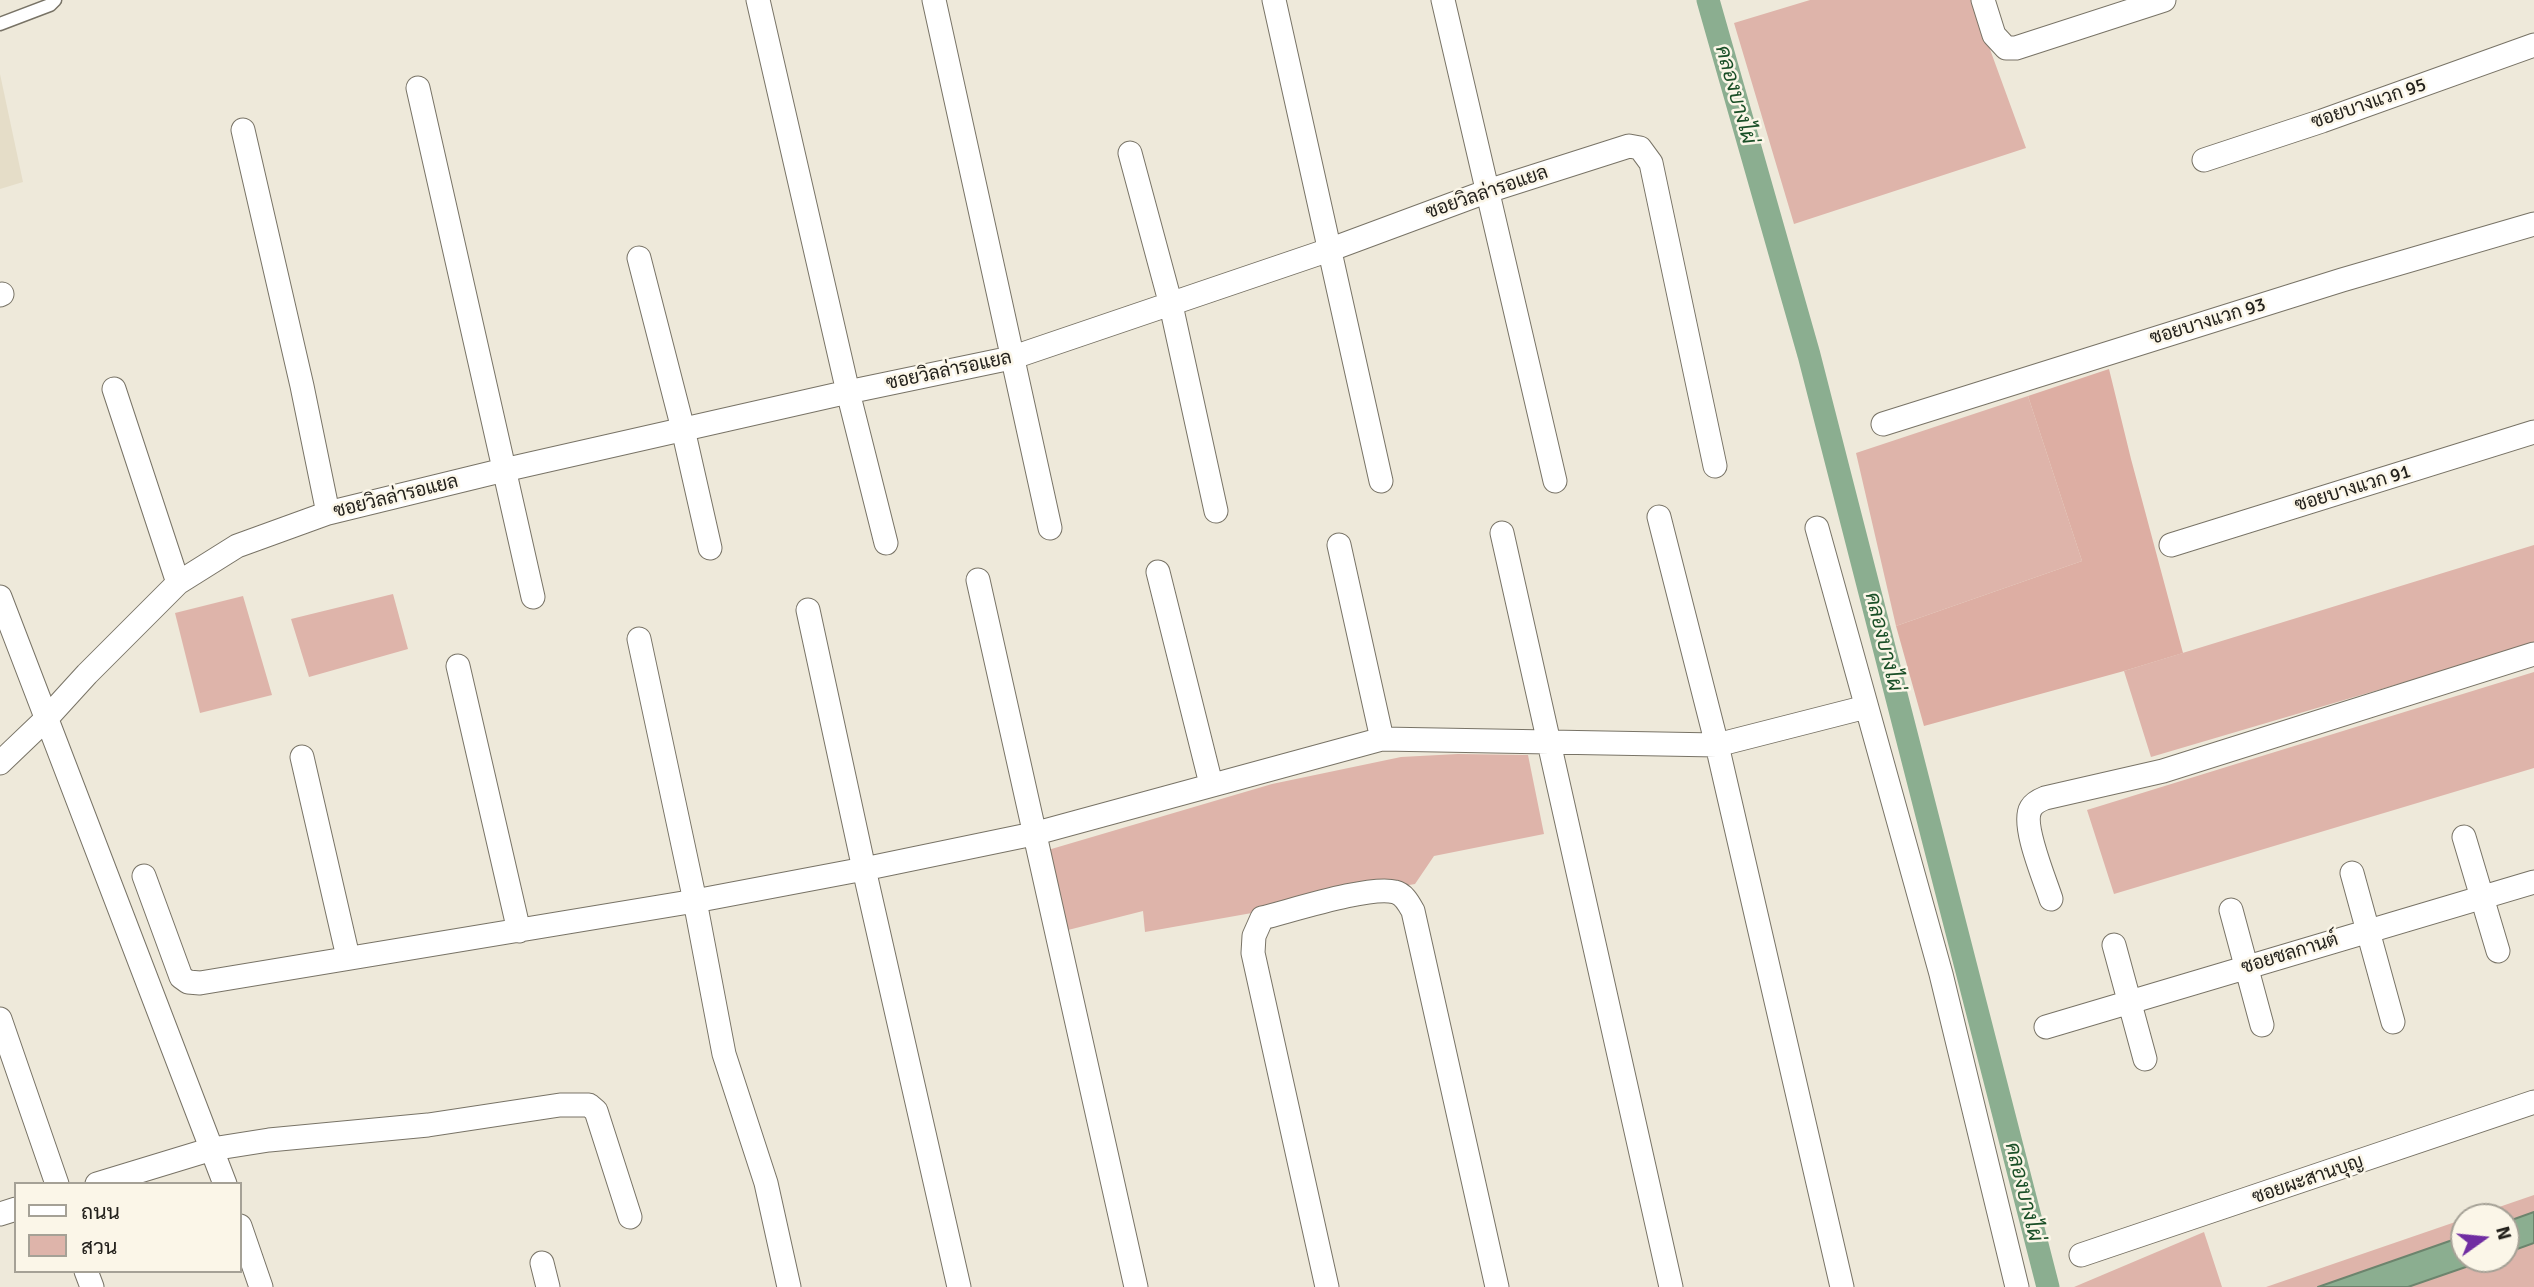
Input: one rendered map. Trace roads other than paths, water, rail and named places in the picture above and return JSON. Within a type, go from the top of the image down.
[{"type":"street","points":[[758,0],[848,392],[886,543]]},
{"type":"street","points":[[934,0],[1050,528]]},
{"type":"street","points":[[1274,0],[1381,481]]},
{"type":"street","points":[[1443,0],[1555,481]]},
{"type":"street","points":[[1983,0],[1994,35],[2007,48],[2016,48],[2164,0]]},
{"type":"street","name":"ซอยบางแวก 95","points":[[2204,160],[2334,117],[2534,45]]},
{"type":"street","points":[[418,88],[533,597]]},
{"type":"street","points":[[243,130],[302,386],[328,513]]},
{"type":"street","name":"ซอยวิลล่ารอแยล","points":[[0,762],[46,719],[178,583],[237,546],[328,513],[504,470],[848,392],[1012,358],[1329,250],[1488,191],[1629,146],[1640,148],[1651,163],[1715,466]]},
{"type":"street","points":[[1130,153],[1171,305],[1216,511]]},
{"type":"street","name":"ซอยบางแวก 93","points":[[1882,424],[2342,280],[2534,224]]},
{"type":"street","points":[[639,258],[710,548]]},
{"type":"street","points":[[114,389],[178,583]]},
{"type":"street","name":"ซอยบางแวก 91","points":[[2171,545],[2534,432]]},
{"type":"street","points":[[1659,517],[1717,745],[1842,1287]]},
{"type":"street","points":[[1817,528],[1941,974],[2017,1287]]},
{"type":"street","points":[[1502,533],[1671,1287]]},
{"type":"street","points":[[1339,545],[1382,739]]},
{"type":"street","points":[[1158,572],[1211,784]]},
{"type":"street","points":[[978,580],[1136,1287]]},
{"type":"street","points":[[0,597],[224,1182]]},
{"type":"street","points":[[808,610],[959,1287]]},
{"type":"street","points":[[639,639],[695,901],[724,1054],[766,1183],[789,1287]]},
{"type":"street","points":[[2051,899],[2029,830],[2028,817],[2032,806],[2045,798],[2163,772],[2534,654]]},
{"type":"street","points":[[458,666],[519,930]]},
{"type":"street","points":[[144,876],[181,977],[188,982],[200,984],[348,957],[695,901],[1033,834],[1382,739],[1457,738],[1717,745],[1866,707]]},
{"type":"street","points":[[302,757],[348,957]]},
{"type":"street","points":[[2464,837],[2498,951]]},
{"type":"street","points":[[2352,873],[2393,1022]]},
{"type":"street","name":"ซอยชลกานต์","points":[[2046,1027],[2534,882]]},
{"type":"street","points":[[1327,1287],[1252,953],[1254,936],[1262,918],[1375,890],[1398,892],[1407,900],[1412,911],[1497,1287]]},
{"type":"street","points":[[2231,911],[2262,1025]]},
{"type":"street","points":[[2114,945],[2145,1059]]},
{"type":"street","points":[[0,1019],[56,1182]]},
{"type":"street","name":"ซอยผะสานบุญ","points":[[2081,1255],[2534,1102]]},
{"type":"street","points":[[104,1182],[212,1149],[269,1140],[428,1125],[560,1105],[589,1105],[596,1111],[631,1217]]},
{"type":"street","points":[[242,1232],[261,1287]]},
{"type":"street","points":[[542,1263],[548,1287]]},
{"type":"lane","points":[[0,24],[50,5],[55,0]]},
{"type":"waterway","name":"คลองบางไผ่","points":[[1708,0],[1809,355],[2048,1287]]}]
